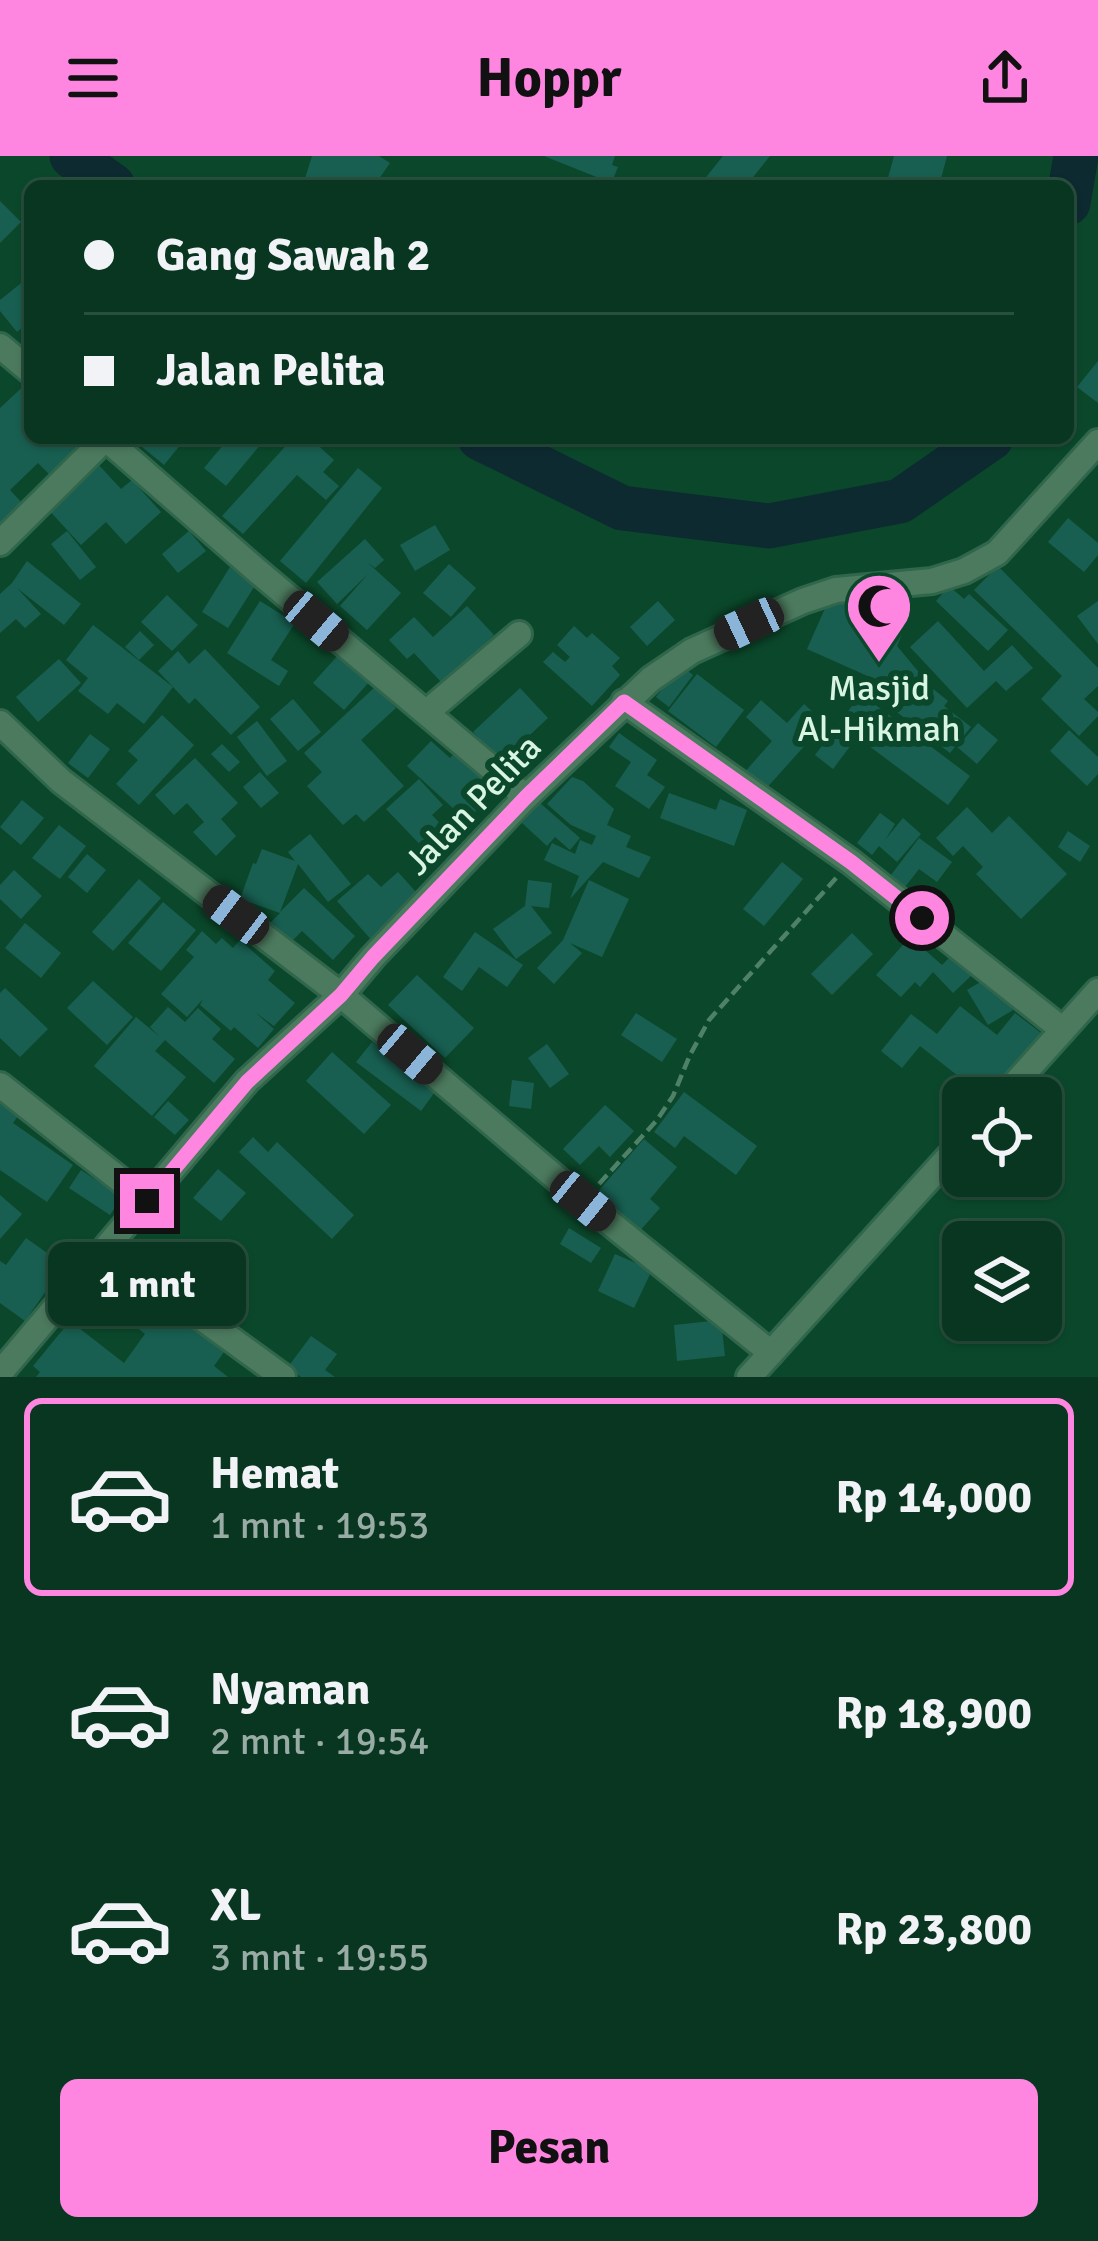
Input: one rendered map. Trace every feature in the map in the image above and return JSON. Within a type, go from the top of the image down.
[{"type":"street","points":[[0,346],[24,366]]},
{"type":"street","name":"Jalan Pelita","points":[[0,1373],[247,1082],[341,995],[526,797],[650,679],[692,651],[803,601],[836,590],[932,581],[964,572],[997,553],[1098,442]]},
{"type":"street","points":[[0,544],[99,444]]},
{"type":"street","points":[[112,444],[526,797]]},
{"type":"street","points":[[427,712],[519,634]]},
{"type":"street","points":[[624,702],[851,862],[1064,1030]]},
{"type":"street","points":[[0,723],[61,782],[341,995],[771,1353]]},
{"type":"street","points":[[1021,1077],[1098,991]]},
{"type":"street","points":[[0,1085],[147,1201]]},
{"type":"street","points":[[749,1377],[942,1164]]},
{"type":"street","points":[[107,1249],[283,1377]]},
{"type":"path","points":[[583,1201],[657,1120],[709,1020],[851,862]]},
{"type":"building","points":[[312,156],[379,156],[390,163],[378,180],[305,180]]},
{"type":"building","points":[[544,156],[615,156],[612,165],[618,167],[613,180]]},
{"type":"building","points":[[723,156],[770,156],[751,180],[704,180]]},
{"type":"building","points":[[894,156],[947,156],[941,180],[888,178]]},
{"type":"building","points":[[0,201],[21,222],[0,243]]},
{"type":"building","points":[[24,281],[24,326],[17,332],[0,311],[0,300]]},
{"type":"building","points":[[1098,361],[1098,403],[1077,387]]},
{"type":"building","points":[[24,386],[24,444],[79,446],[49,474],[38,463],[10,490],[23,504],[0,526],[0,408]]},
{"type":"building","points":[[139,444],[181,444],[164,465]]},
{"type":"building","points":[[224,444],[261,444],[226,486],[204,468]]},
{"type":"building","points":[[288,444],[317,444],[334,460],[323,472],[339,486],[326,500],[297,475],[243,534],[222,516]]},
{"type":"building","points":[[96,462],[121,489],[132,480],[161,512],[126,544],[106,522],[81,545],[46,507]]},
{"type":"building","points":[[358,468],[382,488],[306,583],[280,561]]},
{"type":"building","points":[[1068,518],[1098,543],[1098,555],[1084,572],[1048,542]]},
{"type":"building","points":[[435,525],[450,550],[415,571],[400,545]]},
{"type":"building","points":[[67,531],[96,567],[80,580],[51,544]]},
{"type":"building","points":[[189,531],[206,551],[178,573],[162,554]]},
{"type":"building","points":[[365,539],[384,560],[375,568],[367,562],[401,593],[367,630],[340,606],[368,574],[337,604],[317,582]]},
{"type":"building","points":[[27,561],[81,604],[64,625],[17,588],[41,614],[25,628],[16,619],[0,633],[0,594]]},
{"type":"building","points":[[449,564],[476,588],[451,617],[423,593]]},
{"type":"building","points":[[998,566],[1098,668],[1098,686],[1084,699],[1098,716],[1079,736],[1041,699],[1062,676],[974,590]]},
{"type":"building","points":[[230,567],[256,584],[228,628],[202,612]]},
{"type":"building","points":[[949,586],[964,599],[969,594],[1008,630],[988,651],[936,601]]},
{"type":"building","points":[[167,595],[198,625],[172,651],[141,622]]},
{"type":"building","name":"Masjid Al-Hikmah","points":[[831,595],[905,627],[897,646],[948,701],[944,706],[971,727],[950,753],[872,693],[881,682],[807,649]]},
{"type":"building","points":[[260,601],[295,623],[271,660],[288,671],[279,686],[227,653]]},
{"type":"building","points":[[658,601],[675,620],[647,646],[630,627]]},
{"type":"building","points":[[1098,601],[1098,644],[1077,616]]},
{"type":"building","points":[[467,606],[494,635],[442,683],[414,653],[407,659],[389,640],[414,617],[433,637]]},
{"type":"building","points":[[938,621],[984,671],[1012,645],[1033,668],[1006,691],[996,681],[967,708],[910,647]]},
{"type":"building","points":[[93,625],[173,687],[144,724],[117,703],[108,714],[78,691],[88,678],[66,660]]},
{"type":"building","points":[[574,626],[587,638],[592,633],[620,658],[612,666],[620,675],[592,706],[543,662],[553,652],[565,662],[570,657],[557,645]]},
{"type":"building","points":[[140,631],[154,645],[139,660],[125,647]]},
{"type":"building","points":[[205,649],[260,707],[231,735],[195,698],[189,704],[158,671],[178,651],[189,664]]},
{"type":"building","points":[[340,653],[371,680],[344,710],[313,683]]},
{"type":"building","points":[[59,659],[81,683],[38,722],[16,697]]},
{"type":"building","points":[[680,665],[693,675],[669,707],[656,697]]},
{"type":"building","points":[[697,674],[744,710],[716,747],[668,711]]},
{"type":"building","points":[[376,686],[396,708],[361,740],[404,786],[364,822],[356,814],[343,825],[307,786],[322,772],[304,753]]},
{"type":"building","points":[[520,688],[548,718],[501,762],[473,732]]},
{"type":"building","points":[[861,694],[970,776],[948,805],[857,737],[833,769],[815,755]]},
{"type":"building","points":[[293,699],[321,732],[298,751],[270,719]]},
{"type":"building","points":[[761,700],[787,723],[804,704],[825,723],[763,792],[743,774],[772,741],[746,717]]},
{"type":"building","points":[[162,715],[194,745],[139,805],[116,784],[138,760],[128,751]]},
{"type":"building","points":[[257,721],[287,761],[267,776],[237,737]]},
{"type":"building","points":[[978,723],[998,740],[977,764],[957,747]]},
{"type":"building","points":[[1069,730],[1098,757],[1098,774],[1087,786],[1050,751]]},
{"type":"building","points":[[619,733],[657,760],[647,775],[665,787],[649,809],[615,786],[631,762],[609,747]]},
{"type":"building","points":[[90,734],[110,749],[88,778],[68,763]]},
{"type":"building","points":[[431,741],[450,758],[461,746],[492,775],[481,787],[490,795],[467,821],[407,766]]},
{"type":"building","points":[[222,744],[240,762],[229,772],[211,754]]},
{"type":"building","points":[[195,758],[238,803],[221,819],[236,836],[216,856],[193,832],[204,822],[187,803],[174,815],[155,795]]},
{"type":"building","points":[[260,772],[279,793],[261,808],[243,787]]},
{"type":"building","points":[[572,777],[614,809],[607,825],[631,836],[626,847],[651,857],[639,878],[603,862],[570,899],[579,876],[544,860],[552,843],[575,854],[580,840],[592,845],[596,836],[571,825],[547,804]]},
{"type":"building","points":[[419,779],[443,805],[432,815],[452,836],[431,856],[386,809]]},
{"type":"building","points":[[669,793],[716,810],[720,799],[747,810],[734,846],[660,818]]},
{"type":"building","points":[[22,800],[44,818],[21,845],[0,827]]},
{"type":"building","points":[[540,803],[580,838],[570,850],[555,837],[547,846],[522,823]]},
{"type":"building","points":[[967,807],[992,833],[1009,816],[1067,874],[1021,919],[976,874],[983,867],[963,846],[953,856],[936,838]]},
{"type":"building","points":[[880,813],[895,824],[885,840],[903,818],[921,834],[897,862],[879,846],[872,855],[857,843]]},
{"type":"building","points":[[59,825],[86,846],[60,879],[32,858]]},
{"type":"building","points":[[1068,831],[1090,846],[1080,862],[1058,847]]},
{"type":"building","points":[[310,834],[351,884],[328,902],[298,864],[280,912],[304,888],[355,936],[333,960],[302,931],[288,945],[268,925],[280,913],[240,899],[262,849],[295,861],[288,852]]},
{"type":"building","points":[[919,838],[952,862],[937,882],[919,869],[905,887],[891,875]]},
{"type":"building","points":[[87,854],[106,870],[87,893],[68,877]]},
{"type":"building","points":[[782,862],[803,879],[764,926],[743,909]]},
{"type":"building","points":[[14,870],[42,896],[21,919],[0,899],[0,885]]},
{"type":"building","points":[[398,872],[424,901],[375,944],[337,901],[368,874],[381,887]]},
{"type":"building","points":[[139,879],[161,898],[113,951],[92,932]]},
{"type":"building","points":[[528,880],[552,883],[549,908],[531,906],[552,933],[516,959],[493,929],[525,906]]},
{"type":"building","points":[[589,880],[629,899],[602,957],[570,943],[582,953],[554,984],[537,968],[563,940]]},
{"type":"building","points":[[163,902],[196,930],[161,971],[128,943]]},
{"type":"building","points":[[25,923],[61,953],[41,978],[5,948]]},
{"type":"building","points":[[202,931],[216,944],[222,938],[233,948],[240,940],[275,971],[268,980],[295,1003],[274,1026],[256,1013],[274,1029],[258,1048],[200,1005],[203,999],[187,1017],[161,994],[194,957],[186,950]]},
{"type":"building","points":[[475,932],[523,965],[507,987],[479,967],[462,991],[443,977]]},
{"type":"building","points":[[852,933],[873,954],[832,995],[811,974]]},
{"type":"building","points":[[910,937],[942,965],[953,954],[972,975],[953,993],[933,972],[920,987],[915,982],[901,997],[876,975]]},
{"type":"building","points":[[417,975],[474,1028],[445,1058],[388,1005]]},
{"type":"building","points":[[992,975],[1013,1010],[988,1025],[967,990]]},
{"type":"building","points":[[93,981],[133,1017],[107,1045],[67,1008]]},
{"type":"building","points":[[5,988],[48,1029],[20,1057],[0,1038],[0,993]]},
{"type":"building","points":[[960,1006],[997,1035],[1015,1013],[1045,1036],[1012,1077],[959,1077],[920,1046],[902,1068],[881,1051],[911,1014],[937,1034]]},
{"type":"building","points":[[168,1007],[185,1022],[198,1008],[221,1029],[212,1039],[235,1059],[214,1083],[165,1040],[155,1051],[186,1077],[152,1116],[94,1066],[136,1017],[160,1037],[150,1027]]},
{"type":"building","points":[[636,1013],[677,1039],[662,1062],[621,1035]]},
{"type":"building","points":[[372,1042],[437,1089],[421,1111],[356,1062]]},
{"type":"building","points":[[547,1044],[569,1074],[550,1088],[528,1058]]},
{"type":"building","points":[[332,1052],[391,1105],[364,1134],[306,1081]]},
{"type":"building","points":[[512,1080],[534,1083],[531,1109],[509,1106]]},
{"type":"building","points":[[684,1092],[757,1146],[736,1175],[684,1136],[675,1148],[654,1132]]},
{"type":"building","points":[[168,1101],[189,1120],[175,1135],[154,1117]]},
{"type":"building","points":[[0,1104],[18,1116],[13,1123],[73,1165],[47,1202],[0,1170]]},
{"type":"building","points":[[605,1105],[634,1131],[610,1157],[599,1146],[580,1165],[563,1149]]},
{"type":"building","points":[[253,1137],[268,1152],[277,1142],[354,1215],[332,1239],[239,1152]]},
{"type":"building","points":[[644,1139],[677,1167],[650,1199],[660,1208],[637,1234],[594,1196]]},
{"type":"building","points":[[218,1169],[246,1193],[221,1221],[193,1198]]},
{"type":"building","points":[[81,1170],[122,1197],[110,1215],[69,1188]]},
{"type":"building","points":[[0,1195],[22,1214],[0,1239]]},
{"type":"building","points":[[569,1228],[601,1248],[591,1263],[560,1244]]},
{"type":"building","points":[[26,1238],[64,1265],[25,1321],[0,1303],[0,1261],[6,1265]]},
{"type":"building","points":[[615,1254],[652,1270],[634,1308],[598,1291]]},
{"type":"building","points":[[142,1287],[224,1352],[214,1366],[228,1377],[36,1377],[40,1372],[33,1366],[70,1321],[124,1363],[145,1334],[121,1314]]},
{"type":"building","points":[[721,1320],[725,1356],[677,1361],[674,1325]]},
{"type":"building","points":[[311,1336],[337,1354],[325,1370],[335,1377],[301,1377],[288,1367]]},
{"type":"waterway","points":[[72,156],[105,180]]},
{"type":"waterway","points":[[1072,180],[1076,156]]},
{"type":"waterway","points":[[492,444],[622,508],[769,526],[900,501],[982,444]]},
{"type":"place","name":"Masjid Al-Hikmah","points":[[879,665]]},
{"type":"route","points":[[147,1201],[247,1082],[341,995],[526,797],[624,702],[851,862],[922,918]]}]
